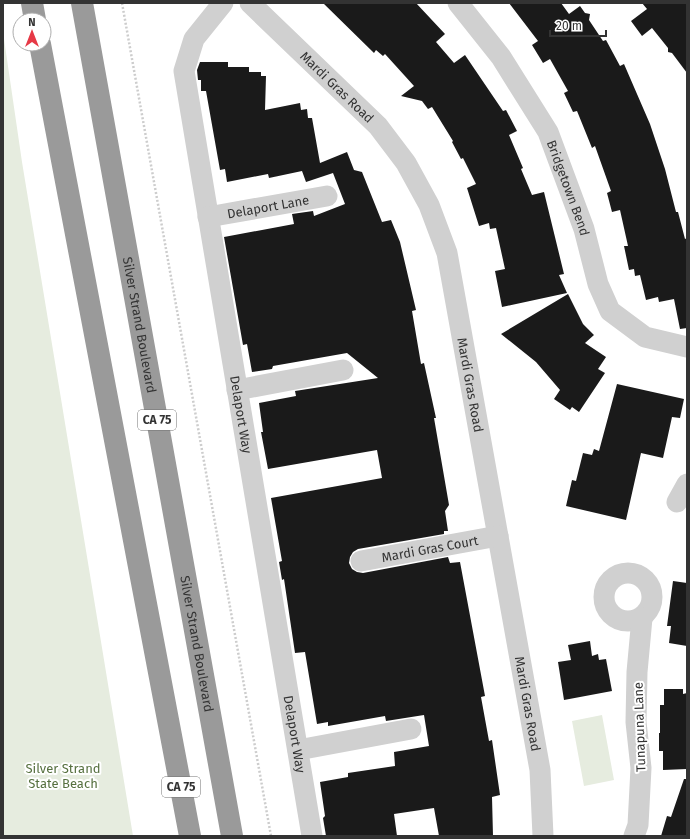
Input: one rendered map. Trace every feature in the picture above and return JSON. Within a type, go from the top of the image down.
[{"type":"highway","name":"Silver Strand Boulevard","points":[[82,3],[232,836]]},
{"type":"highway","name":"CA 75","points":[[42,52],[190,836]]},
{"type":"street","name":"Delaport Way","points":[[223,3],[194,39],[184,72],[312,836]]},
{"type":"street","name":"Mardi Gras Road","points":[[250,3],[378,126],[406,164],[429,205],[447,253],[540,770],[543,836]]},
{"type":"street","name":"Bridgetown Bend","points":[[458,3],[501,57],[548,132],[584,229],[598,284],[610,312],[646,338],[687,347]]},
{"type":"street","name":"Delaport Lane","points":[[208,217],[327,196]]},
{"type":"street","points":[[237,390],[342,370]]},
{"type":"street","name":"Mardi Gras Court","points":[[361,561],[498,536]]},
{"type":"street","name":"Tunapuna Lane","points":[[634,836],[638,825],[641,768],[636,715],[637,672],[642,618]]},
{"type":"street","points":[[298,750],[411,729]]},
{"type":"path","points":[[122,3],[271,836]]},
{"type":"green space","name":"Silver Strand State Beach","points":[[3,32],[22,162],[133,836],[3,836]]},
{"type":"green space","points":[[602,715],[614,780],[584,786],[572,721]]},
{"type":"building","points":[[323,3],[416,3],[445,34],[436,42],[454,63],[465,55],[503,111],[506,110],[517,131],[509,135],[523,168],[521,169],[532,195],[544,192],[564,274],[559,275],[567,293],[502,307],[495,271],[505,269],[496,228],[490,229],[489,223],[479,226],[467,188],[476,184],[463,158],[461,159],[452,142],[453,141],[432,107],[428,109],[422,101],[401,96],[414,86],[385,54],[383,56],[376,50],[374,53]]},
{"type":"building","points":[[509,3],[561,3],[569,14],[580,6],[585,13],[590,14],[589,20],[603,41],[606,40],[620,66],[624,64],[650,124],[665,169],[676,212],[678,212],[685,239],[687,238],[687,328],[680,329],[674,299],[659,302],[658,297],[646,300],[640,275],[635,276],[634,269],[629,270],[624,246],[628,246],[620,210],[612,212],[607,193],[611,191],[595,146],[592,148],[577,111],[573,112],[564,93],[568,91],[550,59],[543,63],[532,45],[538,41]]},
{"type":"building","points":[[642,3],[687,3],[687,73],[672,53],[668,52],[668,48],[652,28],[642,36],[631,21],[647,9]]},
{"type":"building","points":[[200,62],[228,62],[228,67],[249,67],[249,72],[261,72],[261,76],[266,76],[265,110],[300,103],[301,110],[307,109],[308,118],[312,118],[320,163],[347,152],[354,170],[362,172],[382,222],[391,220],[400,242],[416,310],[412,311],[421,364],[424,363],[436,418],[434,418],[449,505],[445,511],[448,531],[444,531],[444,534],[358,549],[353,552],[349,563],[352,569],[363,573],[448,557],[450,563],[460,562],[485,696],[481,697],[489,741],[492,740],[500,795],[492,797],[493,836],[439,836],[434,808],[394,814],[397,836],[326,836],[323,818],[325,816],[320,782],[348,777],[348,773],[395,766],[394,752],[429,746],[424,715],[386,721],[385,716],[328,726],[328,722],[317,724],[305,652],[295,653],[284,579],[282,580],[279,562],[282,561],[271,498],[382,478],[377,450],[268,469],[261,432],[263,432],[259,403],[296,396],[295,391],[378,378],[347,353],[273,366],[272,369],[252,372],[247,344],[243,345],[224,237],[294,224],[292,214],[313,211],[314,216],[345,204],[333,173],[306,182],[302,171],[269,178],[268,174],[227,182],[225,169],[220,170],[206,91],[201,91],[201,80],[198,80],[197,70]]},
{"type":"building","points":[[568,294],[583,324],[594,335],[585,343],[606,357],[598,369],[605,373],[579,412],[572,407],[570,410],[554,399],[560,390],[536,362],[501,334]]},
{"type":"building","points":[[617,384],[684,399],[680,418],[672,417],[663,458],[641,453],[626,520],[566,506],[572,480],[576,481],[583,453],[592,455],[594,449],[599,451]]},
{"type":"building","points":[[673,581],[687,583],[687,646],[669,643],[671,626],[667,626]]},
{"type":"building","points":[[590,641],[592,656],[598,654],[599,660],[606,659],[612,691],[564,700],[558,662],[571,660],[568,645]]},
{"type":"building","points":[[664,689],[683,689],[683,694],[687,693],[687,769],[663,770],[663,751],[659,751],[659,733],[660,705],[664,705]]},
{"type":"building","points":[[684,779],[687,779],[687,836],[661,836],[667,816],[671,817]]}]
